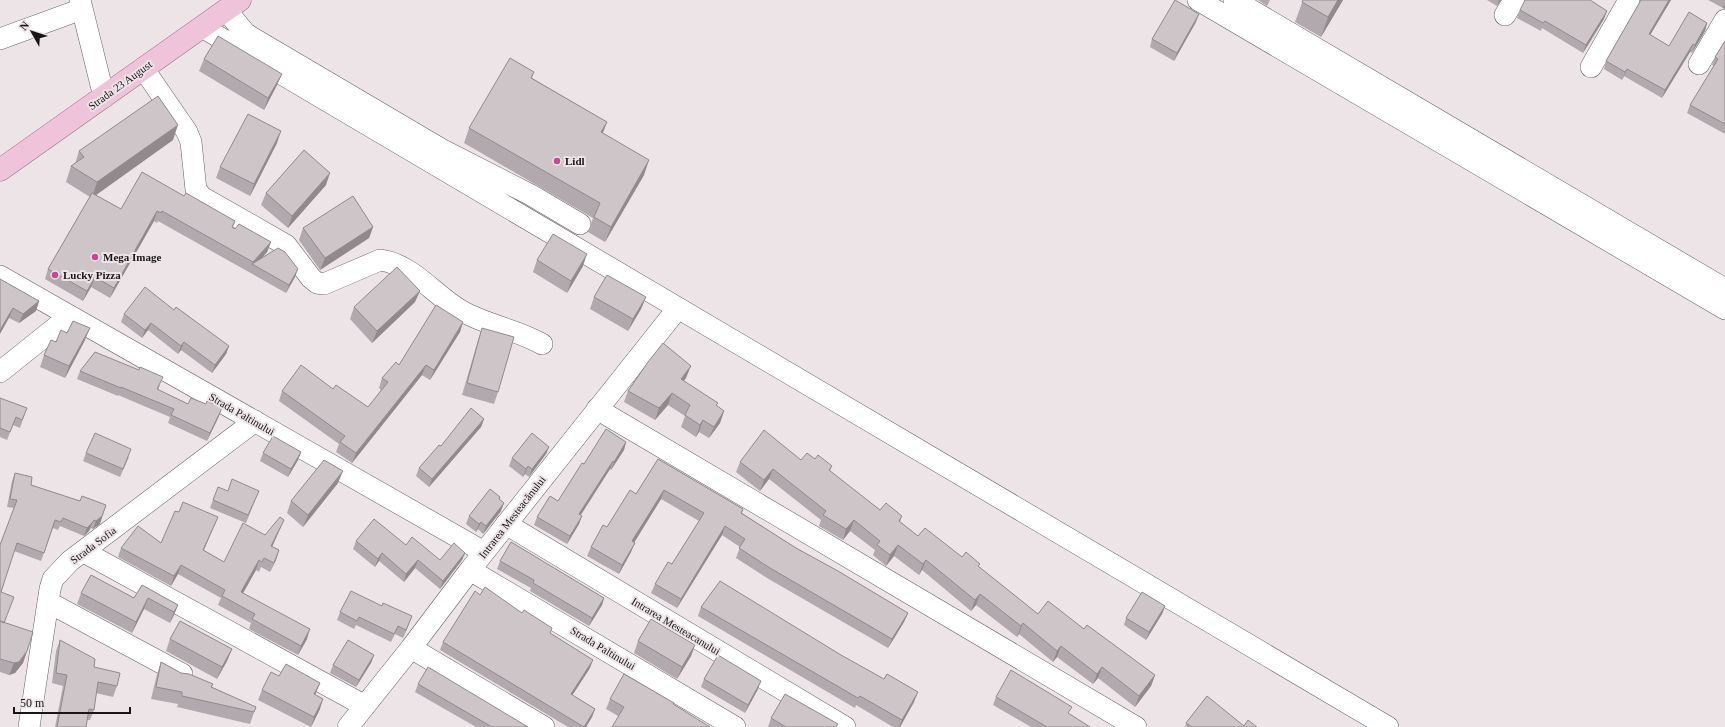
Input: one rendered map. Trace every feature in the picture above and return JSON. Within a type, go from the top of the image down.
[{"type":"main road","name":"Strada 23 August","points":[[0,170],[233,5]]},
{"type":"street","points":[[1198,0],[1725,309]]},
{"type":"street","points":[[1234,0],[1725,289]]},
{"type":"street","points":[[1591,66],[1630,0]]},
{"type":"street","points":[[0,39],[81,5],[104,97]]},
{"type":"street","points":[[233,5],[245,33],[251,37],[441,149],[531,195],[580,224]]},
{"type":"street","points":[[1699,64],[1725,20]]},
{"type":"street","points":[[202,27],[1388,727]]},
{"type":"street","points":[[143,68],[187,132],[191,142],[196,190],[202,197],[286,245],[317,283],[324,284],[380,260],[389,261],[406,270],[458,310],[476,319],[530,337],[542,344]]},
{"type":"street","name":"Strada Paltinului","points":[[0,276],[484,552]]},
{"type":"street","name":"Intrarea Mesteacănului","points":[[358,720],[470,570],[678,308]]},
{"type":"street","points":[[0,372],[70,316]]},
{"type":"street","points":[[597,409],[1136,727]]},
{"type":"street","name":"Strada Sofia","points":[[29,727],[48,602],[53,579],[70,561],[84,552],[254,421]]},
{"type":"street","name":"Intrarea Mesteacanului","points":[[506,524],[845,727]]},
{"type":"street","points":[[84,552],[358,720]]},
{"type":"street","name":"Strada Paltinului","points":[[470,570],[735,727]]},
{"type":"street","points":[[48,602],[182,674]]},
{"type":"street","points":[[411,648],[544,727]]},
{"type":"building","points":[[1175,0],[1199,14],[1177,53],[1152,39]]},
{"type":"building","points":[[1303,0],[1338,0],[1328,17],[1302,2]]},
{"type":"building","points":[[1525,0],[1590,0],[1607,11],[1586,45],[1545,21],[1543,23],[1520,10]]},
{"type":"building","points":[[1641,0],[1669,0],[1649,34],[1669,46],[1689,12],[1707,23],[1695,45],[1693,44],[1665,90],[1627,69],[1625,72],[1606,61]]},
{"type":"building","points":[[218,36],[282,74],[268,98],[204,59]]},
{"type":"building","points":[[1725,41],[1725,124],[1690,105],[1718,59],[1715,57]]},
{"type":"building","name":"Lidl","points":[[510,58],[534,72],[531,78],[607,122],[601,132],[649,160],[611,227],[594,217],[600,203],[469,128]]},
{"type":"building","points":[[158,96],[178,125],[97,182],[71,166],[84,157],[79,151]]},
{"type":"building","points":[[248,114],[281,131],[254,184],[220,167]]},
{"type":"building","points":[[304,150],[330,173],[292,216],[266,193]]},
{"type":"building","points":[[142,172],[184,196],[186,193],[235,221],[232,227],[235,229],[239,224],[271,242],[253,262],[162,211],[161,213],[157,211],[114,288],[95,277],[87,291],[48,269],[92,193],[121,209]]},
{"type":"building","points":[[353,196],[373,227],[325,258],[303,228]]},
{"type":"building","points":[[553,234],[587,254],[571,281],[537,260]]},
{"type":"building","points":[[278,248],[285,252],[298,269],[289,285],[252,264]]},
{"type":"building","points":[[397,267],[420,291],[377,331],[354,307]]},
{"type":"building","points":[[607,275],[646,297],[633,319],[594,297]]},
{"type":"building","points":[[0,279],[39,301],[23,314],[13,308],[0,330]]},
{"type":"building","points":[[145,287],[174,310],[176,307],[229,346],[215,365],[184,342],[181,346],[151,323],[145,330],[124,314]]},
{"type":"building","points":[[436,305],[463,322],[434,370],[426,365],[356,453],[340,442],[345,436],[282,391],[301,365],[333,389],[336,385],[368,407],[388,382],[382,378],[396,362],[399,365]]},
{"type":"building","points":[[73,321],[90,328],[69,366],[44,355],[51,340],[56,342],[61,330],[67,333]]},
{"type":"building","points":[[482,328],[514,337],[498,392],[467,383]]},
{"type":"building","points":[[663,343],[691,366],[681,379],[718,403],[716,405],[724,411],[714,427],[703,420],[700,425],[685,415],[690,405],[672,393],[659,408],[628,391]]},
{"type":"building","points":[[95,352],[139,370],[140,367],[163,377],[157,389],[188,404],[191,398],[206,404],[207,401],[222,408],[210,433],[171,415],[174,409],[80,371]]},
{"type":"building","points":[[0,398],[27,408],[22,420],[16,417],[10,432],[0,428]]},
{"type":"building","points":[[471,408],[484,419],[432,479],[419,468],[439,445],[441,446]]},
{"type":"building","points":[[606,429],[626,442],[579,514],[582,516],[570,536],[537,517],[550,496],[558,501]]},
{"type":"building","points":[[764,430],[801,460],[807,453],[815,459],[818,455],[832,466],[829,470],[880,510],[886,503],[902,516],[899,521],[918,536],[925,528],[962,557],[966,552],[980,564],[978,566],[1038,614],[1048,601],[1084,629],[1087,625],[1155,675],[1139,696],[1102,667],[1097,674],[1061,646],[1057,651],[1023,623],[1021,626],[980,594],[975,600],[926,560],[923,564],[898,545],[890,555],[877,545],[880,541],[854,520],[846,529],[823,515],[826,511],[773,469],[764,480],[740,462]]},
{"type":"building","points":[[95,433],[131,449],[123,469],[86,453]]},
{"type":"building","points":[[532,433],[549,447],[532,469],[528,466],[526,469],[512,458]]},
{"type":"building","points":[[273,436],[301,452],[291,469],[263,453]]},
{"type":"building","points":[[658,459],[743,509],[741,513],[796,548],[908,613],[892,639],[770,568],[739,548],[745,539],[725,526],[681,599],[655,584],[668,562],[672,564],[704,513],[664,490],[632,541],[635,543],[622,565],[591,547],[603,525],[607,527],[630,490],[636,494]]},
{"type":"building","points":[[324,460],[343,471],[308,515],[291,501]]},
{"type":"building","points":[[15,473],[32,477],[31,485],[80,501],[82,496],[106,505],[102,516],[96,521],[94,520],[87,528],[63,518],[61,522],[55,520],[44,553],[17,543],[1,592],[14,597],[4,623],[0,621],[0,545],[17,500],[10,499]]},
{"type":"building","points":[[232,479],[259,491],[248,515],[213,500],[218,487],[228,491]]},
{"type":"building","points":[[490,489],[500,497],[499,499],[504,503],[486,526],[481,522],[479,524],[469,516]]},
{"type":"building","points":[[183,502],[218,517],[203,550],[224,562],[243,523],[265,535],[280,517],[284,520],[271,546],[279,550],[274,563],[264,558],[262,562],[259,560],[241,592],[310,629],[301,646],[252,619],[255,614],[222,596],[225,590],[181,565],[174,576],[121,548],[138,526],[161,543],[175,511],[179,512]]},
{"type":"building","points":[[374,519],[406,545],[412,537],[440,560],[454,543],[465,553],[443,581],[418,560],[406,574],[382,553],[378,559],[356,541]]},
{"type":"building","points":[[511,542],[604,598],[592,618],[533,583],[534,580],[500,561]]},
{"type":"building","points":[[91,575],[134,598],[142,585],[178,605],[174,612],[148,598],[136,622],[81,593]]},
{"type":"building","points":[[720,581],[841,655],[884,679],[887,674],[918,692],[902,720],[860,696],[858,698],[701,607]]},
{"type":"building","points":[[485,587],[522,613],[524,610],[552,628],[550,633],[593,660],[571,694],[595,709],[584,727],[443,642],[475,591],[480,595]]},
{"type":"building","points":[[351,591],[382,606],[383,603],[412,616],[406,630],[398,626],[394,634],[359,617],[357,621],[340,612]]},
{"type":"building","points":[[1142,592],[1165,606],[1149,632],[1126,618]]},
{"type":"building","points":[[651,619],[695,645],[682,667],[638,641]]},
{"type":"building","points":[[0,621],[33,632],[27,651],[19,662],[14,663],[0,659]]},
{"type":"building","points":[[180,621],[232,649],[222,667],[170,639]]},
{"type":"building","points":[[60,640],[95,659],[94,667],[120,673],[117,686],[98,682],[94,710],[89,709],[86,727],[57,727],[67,675],[56,673]]},
{"type":"building","points":[[348,640],[374,655],[359,680],[333,665]]},
{"type":"building","points":[[718,655],[761,681],[748,705],[704,679]]},
{"type":"building","points":[[161,662],[181,673],[189,674],[213,684],[211,687],[256,707],[254,712],[182,696],[182,692],[156,687]]},
{"type":"building","points":[[286,664],[320,683],[314,694],[323,699],[314,717],[262,690],[271,672],[279,676]]},
{"type":"building","points":[[428,667],[528,727],[492,727],[418,684]]},
{"type":"building","points":[[1011,670],[1072,707],[1068,713],[1090,727],[1047,727],[996,697]]},
{"type":"building","points":[[624,674],[674,703],[673,704],[710,727],[612,727],[624,707],[610,699]]},
{"type":"building","points":[[785,694],[838,724],[836,727],[786,727],[771,718]]},
{"type":"building","points":[[1207,696],[1244,726],[1248,720],[1257,727],[1192,727],[1186,723]]},
{"type":"place","name":"Lidl","points":[[557,161]]},
{"type":"place","name":"Mega Image","points":[[95,257]]},
{"type":"place","name":"Lucky Pizza","points":[[55,275]]}]
